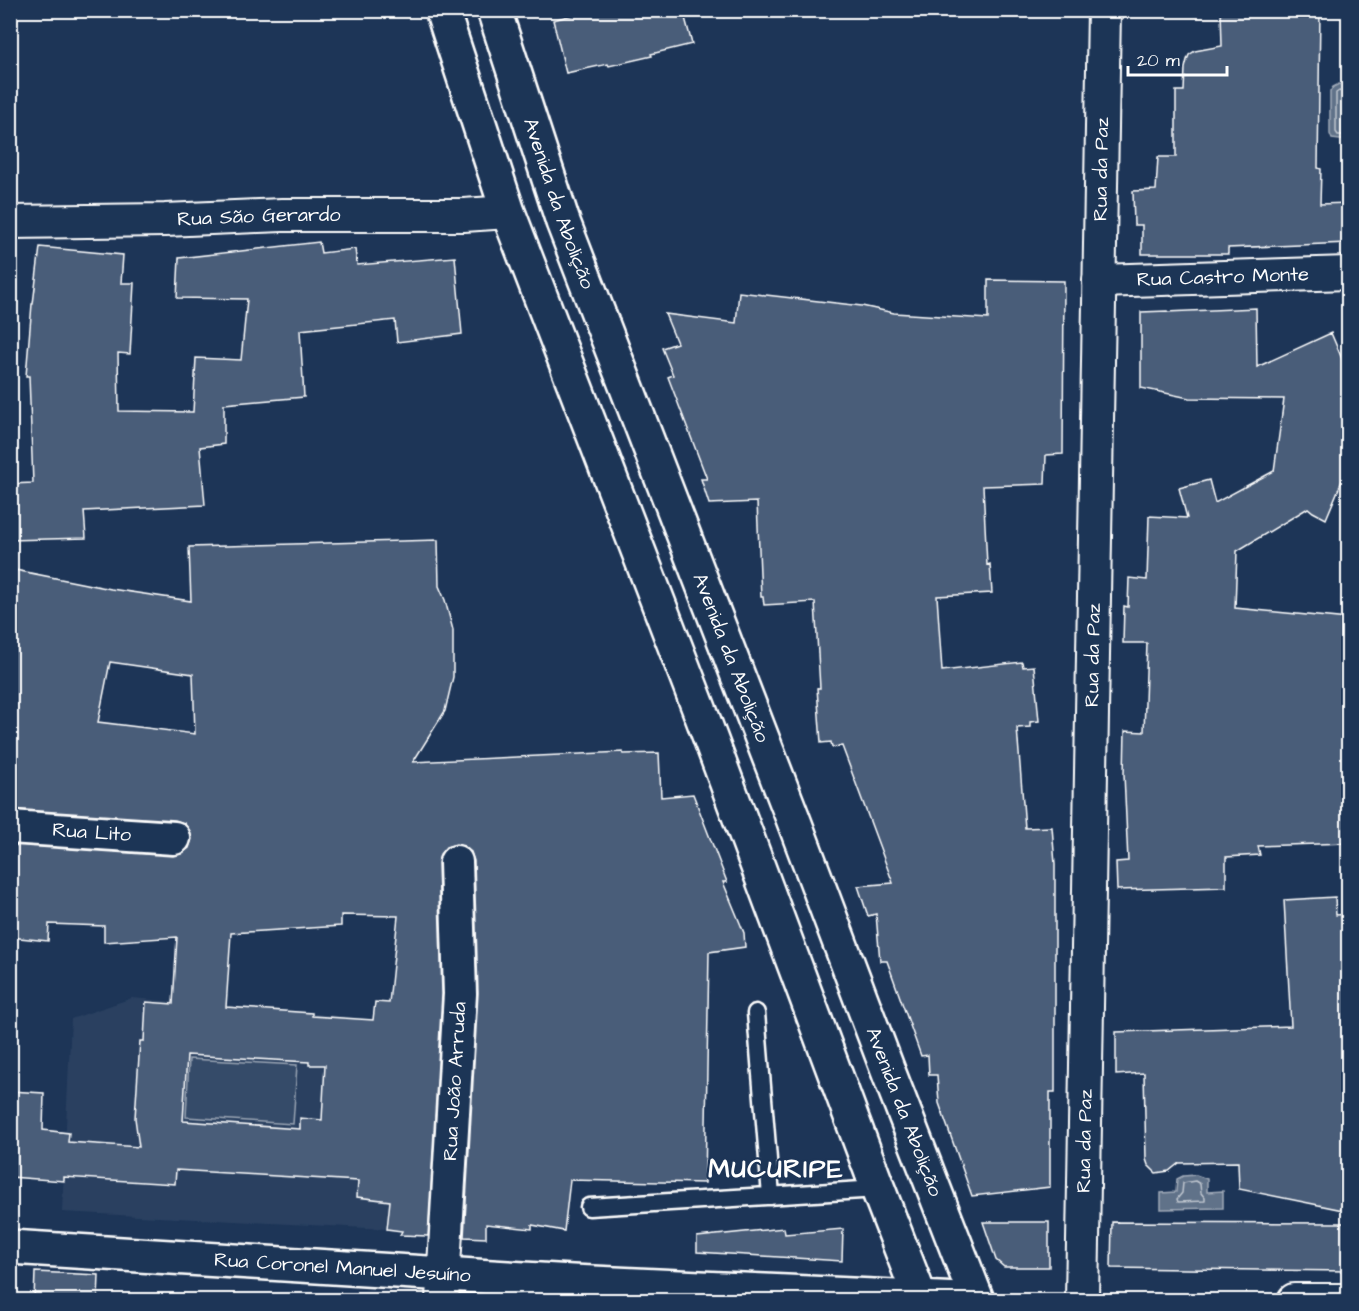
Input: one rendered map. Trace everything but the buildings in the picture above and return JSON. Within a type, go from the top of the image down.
[{"type":"main road","points":[[442,10],[508,212],[746,833],[921,1299]]},
{"type":"main road","name":"Avenida da Abolição","points":[[494,10],[563,222],[977,1300]]},
{"type":"main road","points":[[508,212],[563,222]]},
{"type":"main road","points":[[746,833],[792,816]]},
{"type":"main road","name":"Rua Coronel Manuel Jesuíno","points":[[10,1247],[442,1287],[572,1282],[961,1300]]},
{"type":"street","name":"Rua da Paz","points":[[1082,1300],[1104,10]]},
{"type":"street","name":"Rua São Gerardo","points":[[10,222],[165,220],[282,215],[464,215],[508,212]]},
{"type":"street","name":"Rua Castro Monte","points":[[1099,280],[1348,273]]},
{"type":"street","name":"Rua Lito","points":[[10,827],[174,838]]},
{"type":"street","name":"Rua João Arruda","points":[[442,1287],[460,994],[456,862]]},
{"type":"street","points":[[1294,1300],[1348,1300]]},
{"type":"lane","points":[[756,1013],[771,1197]]},
{"type":"lane","points":[[589,1207],[878,1189]]},
{"type":"shaded area","points":[[132,998],[406,1022],[387,1229],[62,1212],[71,1019]]},
{"type":"shaded area","points":[[189,1059],[297,1065],[293,1124],[186,1117]]},
{"type":"water","points":[[1339,84],[1345,86],[1348,91],[1348,141],[1332,139],[1330,134],[1330,92]]},
{"type":"water","points":[[1196,1175],[1207,1179],[1207,1192],[1223,1191],[1223,1208],[1161,1209],[1161,1193],[1176,1192],[1177,1179]]},
{"type":"district","name":"MUCURIPE","points":[[776,1169]]}]
